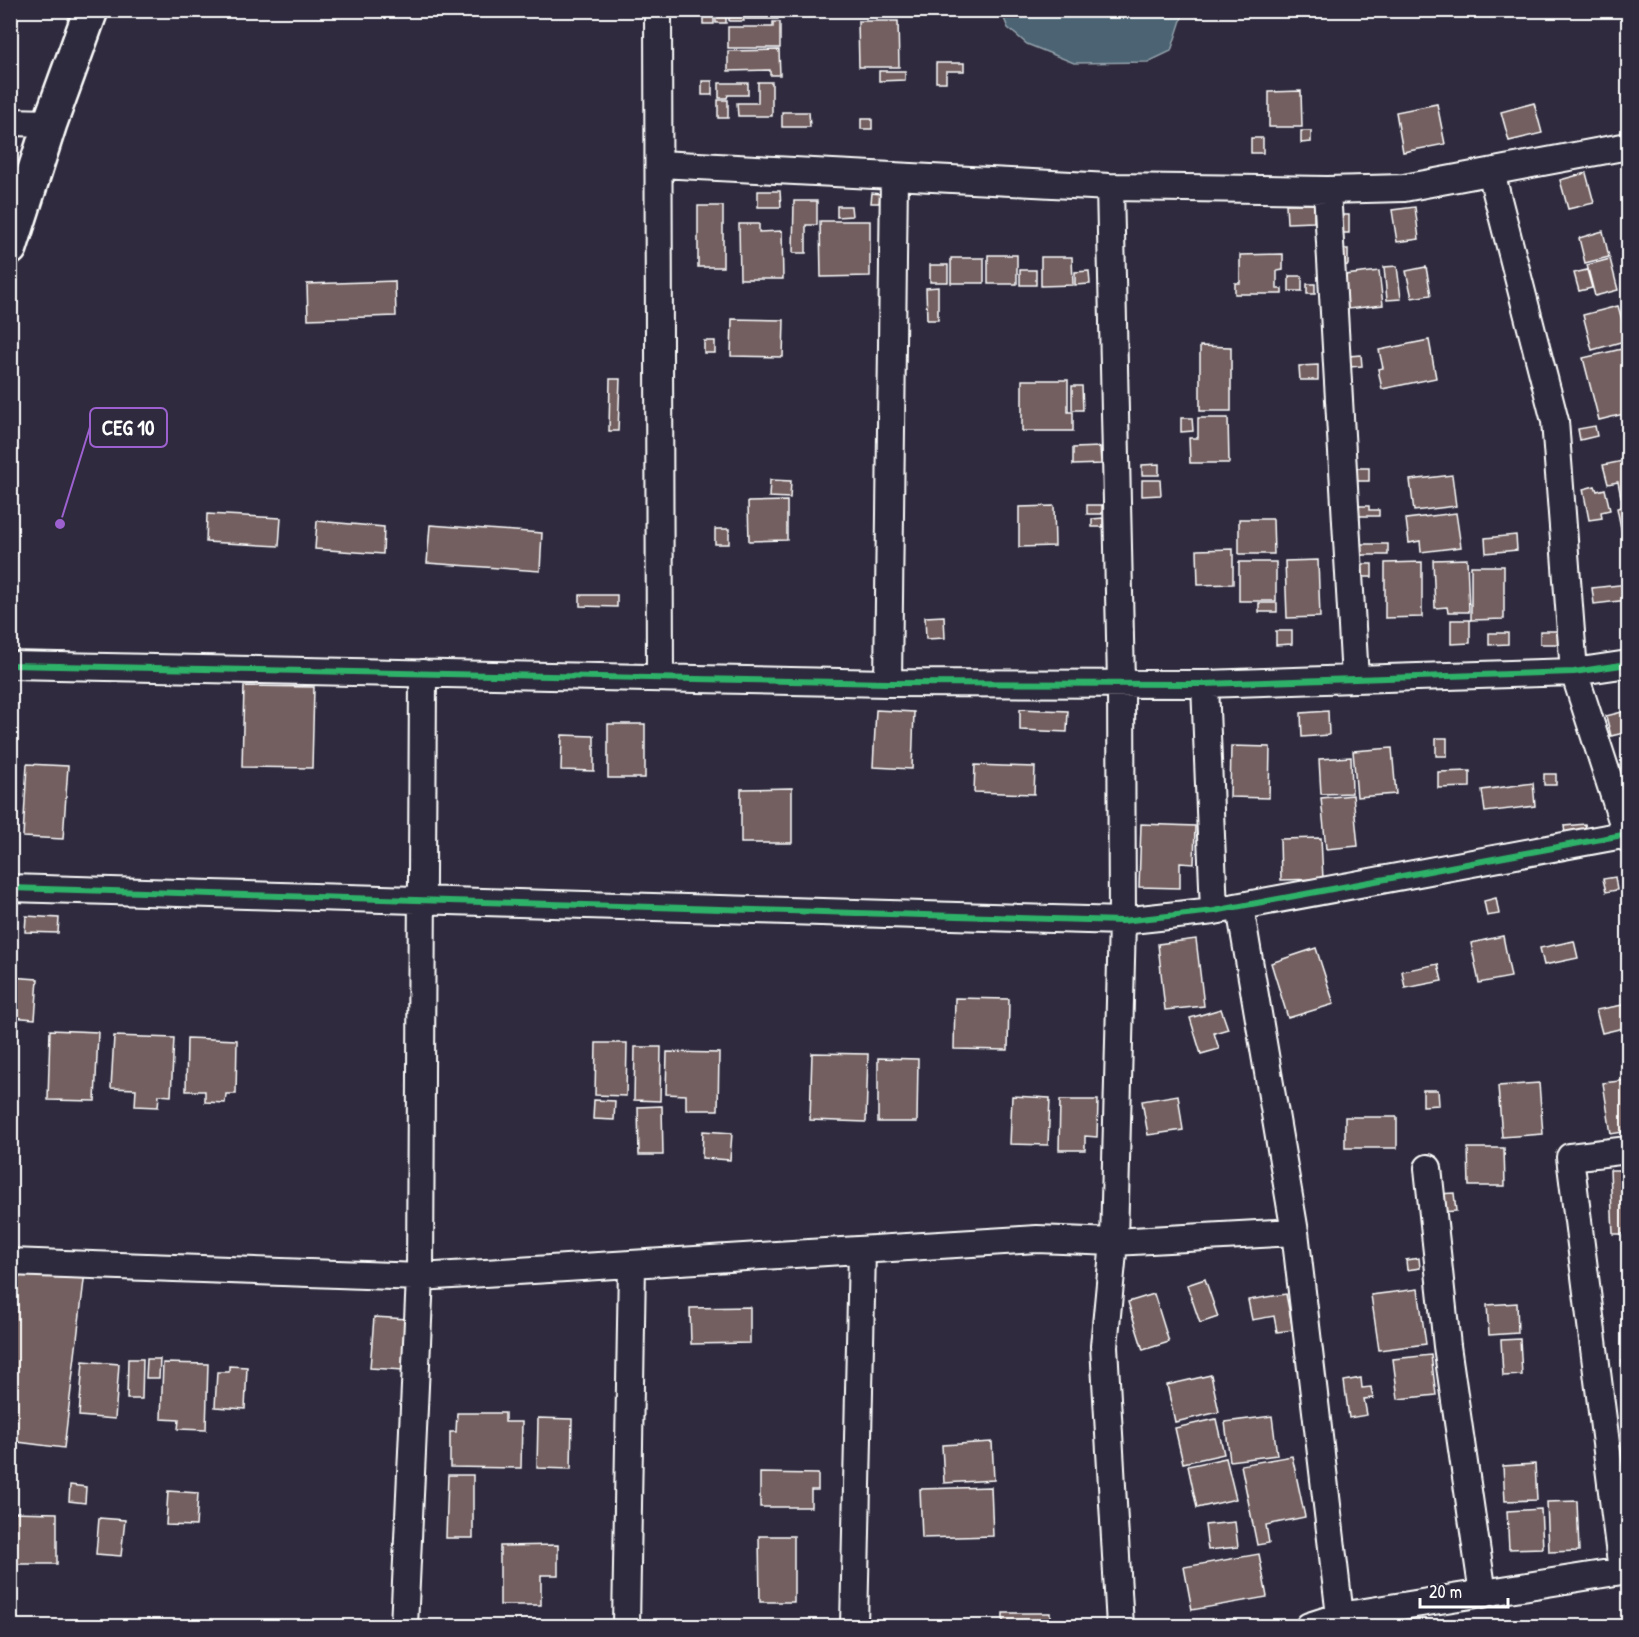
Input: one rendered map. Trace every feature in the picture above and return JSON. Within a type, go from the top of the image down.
[{"type":"street","points":[[10,248],[50,123],[91,10]]},
{"type":"street","points":[[658,10],[660,678]]},
{"type":"street","points":[[10,122],[50,123]]},
{"type":"street","points":[[658,164],[1110,187],[1327,190],[1404,188],[1629,146]]},
{"type":"street","points":[[10,888],[1122,921],[1240,907],[1628,836],[1574,672],[1555,421],[1491,172]]},
{"type":"street","points":[[888,683],[894,176]]},
{"type":"street","points":[[1110,187],[1121,682],[1122,921],[1114,1242],[1104,1346],[1120,1626]]},
{"type":"street","points":[[1327,190],[1355,679]]},
{"type":"street","points":[[10,665],[888,683],[1205,684],[1574,672],[1629,664]]},
{"type":"street","points":[[404,1626],[420,1277],[423,673]]},
{"type":"street","points":[[1205,684],[1214,911]]},
{"type":"street","points":[[1240,907],[1295,1232],[1340,1616]]},
{"type":"street","points":[[1309,1626],[1340,1616],[1625,1570],[1570,1157],[1629,1150]]},
{"type":"street","points":[[1428,1168],[1447,1346],[1483,1594]]},
{"type":"street","points":[[10,1262],[420,1277],[1037,1239],[1114,1242],[1295,1232]]},
{"type":"street","points":[[854,1626],[862,1250]]},
{"type":"street","points":[[626,1626],[632,1264]]},
{"type":"water","points":[[1001,10],[1184,11],[1171,51],[1148,62],[1074,63],[1027,44],[1008,28]]},
{"type":"building","points":[[703,10],[714,10],[714,24],[703,24]]},
{"type":"building","points":[[729,10],[743,10],[744,21],[729,21]]},
{"type":"building","points":[[746,10],[778,10],[778,19],[746,19]]},
{"type":"building","points":[[716,15],[726,15],[726,23],[716,23]]},
{"type":"building","points":[[858,21],[898,21],[899,67],[859,67]]},
{"type":"building","points":[[773,22],[780,22],[780,48],[728,48],[728,27],[773,27]]},
{"type":"building","points":[[779,50],[780,75],[770,75],[770,70],[728,71],[728,51]]},
{"type":"building","points":[[936,63],[964,63],[964,71],[946,71],[946,82],[936,82]]},
{"type":"building","points":[[879,71],[905,71],[905,80],[879,81]]},
{"type":"building","points":[[702,81],[712,81],[712,95],[702,95]]},
{"type":"building","points":[[758,82],[772,82],[772,116],[738,116],[737,103],[758,103]]},
{"type":"building","points":[[719,83],[748,83],[748,95],[728,95],[727,98],[719,98]]},
{"type":"building","points":[[1301,91],[1302,127],[1269,127],[1269,92]]},
{"type":"building","points":[[718,100],[728,100],[728,118],[718,118]]},
{"type":"building","points":[[1534,103],[1542,133],[1509,141],[1501,112]]},
{"type":"building","points":[[1437,104],[1445,144],[1403,152],[1396,112]]},
{"type":"building","points":[[782,112],[809,112],[810,127],[782,127]]},
{"type":"building","points":[[861,119],[872,119],[872,129],[861,129]]},
{"type":"building","points":[[1301,131],[1311,131],[1311,142],[1301,143]]},
{"type":"building","points":[[1251,138],[1263,138],[1263,153],[1251,153]]},
{"type":"building","points":[[1586,173],[1594,203],[1568,209],[1560,180]]},
{"type":"building","points":[[758,191],[780,191],[781,207],[758,207]]},
{"type":"building","points":[[872,193],[880,194],[879,203],[871,203]]},
{"type":"building","points":[[794,201],[817,201],[817,225],[806,225],[806,253],[793,253]]},
{"type":"building","points":[[1286,204],[1314,204],[1314,222],[1287,223]]},
{"type":"building","points":[[698,206],[723,206],[723,267],[698,267]]},
{"type":"building","points":[[837,206],[851,206],[852,216],[837,217]]},
{"type":"building","points":[[1415,207],[1419,239],[1397,242],[1392,210]]},
{"type":"building","points":[[1340,215],[1349,215],[1349,233],[1340,233]]},
{"type":"building","points":[[820,221],[870,221],[870,276],[821,277]]},
{"type":"building","points":[[739,224],[759,224],[759,232],[782,231],[783,279],[740,279]]},
{"type":"building","points":[[1603,231],[1609,257],[1585,263],[1579,238]]},
{"type":"building","points":[[1343,249],[1348,249],[1348,265],[1343,266]]},
{"type":"building","points":[[1283,254],[1283,270],[1277,271],[1277,289],[1282,289],[1282,294],[1235,294],[1235,283],[1240,283],[1240,255]]},
{"type":"building","points":[[988,255],[1017,255],[1017,284],[988,284]]},
{"type":"building","points":[[1041,257],[1072,257],[1073,285],[1041,286]]},
{"type":"building","points":[[951,258],[984,258],[984,283],[951,283]]},
{"type":"building","points":[[1610,259],[1618,290],[1595,296],[1587,265]]},
{"type":"building","points":[[930,265],[948,265],[948,282],[930,282]]},
{"type":"building","points":[[1397,266],[1401,299],[1387,300],[1384,267]]},
{"type":"building","points":[[1426,267],[1431,295],[1412,298],[1406,271]]},
{"type":"building","points":[[1020,270],[1036,270],[1036,285],[1020,285]]},
{"type":"building","points":[[1587,270],[1592,288],[1579,291],[1574,273]]},
{"type":"building","points":[[1089,271],[1090,284],[1075,285],[1075,272]]},
{"type":"building","points":[[1379,271],[1383,305],[1348,309],[1345,275]]},
{"type":"building","points":[[1289,276],[1302,276],[1302,291],[1289,291]]},
{"type":"building","points":[[395,281],[396,316],[308,319],[307,284]]},
{"type":"building","points":[[1307,284],[1315,284],[1315,294],[1307,294]]},
{"type":"building","points":[[938,287],[938,320],[927,320],[926,288]]},
{"type":"building","points":[[1628,305],[1628,330],[1623,307]]},
{"type":"building","points":[[1618,306],[1628,340],[1592,350],[1583,315]]},
{"type":"building","points":[[732,319],[784,320],[783,357],[731,356]]},
{"type":"building","points":[[1429,340],[1436,378],[1382,389],[1378,369],[1383,368],[1379,350]]},
{"type":"building","points":[[704,341],[715,341],[715,353],[704,353]]},
{"type":"building","points":[[1200,346],[1231,347],[1231,411],[1200,411]]},
{"type":"building","points":[[1626,348],[1628,413],[1599,420],[1583,358]]},
{"type":"building","points":[[1361,355],[1362,366],[1349,367],[1348,356]]},
{"type":"building","points":[[1318,365],[1318,380],[1300,380],[1299,366]]},
{"type":"building","points":[[610,379],[620,379],[618,431],[609,431]]},
{"type":"building","points":[[1022,380],[1068,380],[1068,412],[1073,412],[1073,431],[1022,431]]},
{"type":"building","points":[[1072,386],[1082,386],[1083,410],[1072,410]]},
{"type":"building","points":[[1181,418],[1192,418],[1193,431],[1181,432]]},
{"type":"building","points":[[1198,418],[1228,418],[1229,463],[1190,463],[1189,438],[1198,438]]},
{"type":"building","points":[[1595,426],[1597,436],[1580,440],[1578,429]]},
{"type":"building","points":[[1100,447],[1101,464],[1073,465],[1073,448]]},
{"type":"building","points":[[1628,460],[1628,496],[1621,497],[1618,482],[1608,484],[1603,465]]},
{"type":"building","points":[[1159,464],[1159,475],[1142,475],[1142,465]]},
{"type":"building","points":[[1356,468],[1369,468],[1369,481],[1356,481]]},
{"type":"building","points":[[1452,475],[1456,506],[1414,511],[1410,480]]},
{"type":"building","points":[[770,480],[791,481],[790,498],[769,497]]},
{"type":"building","points":[[1142,480],[1160,480],[1161,495],[1142,496]]},
{"type":"building","points":[[1595,486],[1597,491],[1605,489],[1610,510],[1601,512],[1602,518],[1589,520],[1583,489]]},
{"type":"building","points":[[787,501],[787,540],[749,541],[748,502]]},
{"type":"building","points":[[1087,505],[1102,505],[1102,514],[1087,514]]},
{"type":"building","points":[[1054,506],[1055,546],[1019,547],[1019,507]]},
{"type":"building","points":[[1354,506],[1369,506],[1369,510],[1379,510],[1379,516],[1354,516]]},
{"type":"building","points":[[1628,506],[1628,537],[1623,538],[1617,508]]},
{"type":"building","points":[[1456,513],[1461,547],[1421,552],[1420,541],[1409,543],[1406,519]]},
{"type":"building","points":[[207,514],[281,518],[279,546],[206,542]]},
{"type":"building","points":[[1103,518],[1103,527],[1092,527],[1092,519]]},
{"type":"building","points":[[1239,519],[1273,519],[1274,554],[1239,554]]},
{"type":"building","points":[[317,521],[384,527],[383,554],[315,549]]},
{"type":"building","points":[[430,525],[542,533],[540,571],[427,563]]},
{"type":"building","points":[[715,529],[729,529],[729,544],[715,544]]},
{"type":"building","points":[[1516,535],[1517,550],[1486,553],[1485,538]]},
{"type":"building","points":[[1361,544],[1388,544],[1388,555],[1361,555]]},
{"type":"building","points":[[1233,549],[1233,584],[1198,585],[1197,550]]},
{"type":"building","points":[[1467,559],[1469,612],[1448,612],[1447,607],[1435,608],[1433,560]]},
{"type":"building","points":[[1318,560],[1320,617],[1287,618],[1285,561]]},
{"type":"building","points":[[1239,562],[1276,562],[1276,601],[1239,601]]},
{"type":"building","points":[[1422,562],[1422,617],[1385,618],[1385,563]]},
{"type":"building","points":[[1359,564],[1372,564],[1372,577],[1359,577]]},
{"type":"building","points":[[1471,566],[1504,566],[1504,619],[1471,620]]},
{"type":"building","points":[[1628,584],[1628,600],[1594,604],[1592,588]]},
{"type":"building","points":[[580,595],[617,595],[617,607],[580,606]]},
{"type":"building","points":[[1259,603],[1277,603],[1277,612],[1259,612]]},
{"type":"building","points":[[944,616],[945,638],[926,639],[925,617]]},
{"type":"building","points":[[1451,620],[1470,620],[1470,643],[1451,644]]},
{"type":"building","points":[[1276,631],[1292,631],[1292,644],[1276,645]]},
{"type":"building","points":[[1540,631],[1558,631],[1558,644],[1540,644]]},
{"type":"building","points":[[1489,633],[1508,633],[1508,644],[1489,645]]},
{"type":"building","points":[[244,686],[314,687],[312,768],[242,767]]},
{"type":"building","points":[[1020,709],[1068,711],[1067,732],[1020,730]]},
{"type":"building","points":[[876,710],[914,712],[912,769],[873,767]]},
{"type":"building","points":[[1328,711],[1329,735],[1302,737],[1301,713]]},
{"type":"building","points":[[1626,711],[1628,732],[1611,736],[1606,716]]},
{"type":"building","points":[[608,724],[645,724],[645,778],[608,778]]},
{"type":"building","points":[[562,735],[594,736],[594,771],[561,770]]},
{"type":"building","points":[[1436,738],[1447,738],[1447,756],[1436,756]]},
{"type":"building","points":[[1231,746],[1270,747],[1269,798],[1230,797]]},
{"type":"building","points":[[1392,748],[1396,794],[1357,797],[1353,751]]},
{"type":"building","points":[[1351,757],[1352,793],[1321,794],[1319,759]]},
{"type":"building","points":[[27,764],[68,766],[63,839],[23,837]]},
{"type":"building","points":[[975,765],[1035,767],[1034,794],[974,792]]},
{"type":"building","points":[[1470,771],[1470,787],[1438,788],[1438,772]]},
{"type":"building","points":[[1544,774],[1556,774],[1556,785],[1544,785]]},
{"type":"building","points":[[1533,783],[1535,806],[1485,812],[1482,790]]},
{"type":"building","points":[[792,788],[792,843],[741,843],[741,789]]},
{"type":"building","points":[[1353,795],[1358,846],[1326,849],[1321,798]]},
{"type":"building","points":[[1141,824],[1195,826],[1194,864],[1180,863],[1180,888],[1139,887]]},
{"type":"building","points":[[1585,824],[1587,838],[1566,841],[1564,826]]},
{"type":"building","points":[[1321,838],[1323,879],[1281,880],[1280,839]]},
{"type":"building","points":[[1615,877],[1617,890],[1606,892],[1603,879]]},
{"type":"building","points":[[1496,898],[1499,914],[1487,916],[1484,901]]},
{"type":"building","points":[[26,916],[59,918],[58,933],[25,932]]},
{"type":"building","points":[[1503,936],[1511,977],[1479,983],[1471,943]]},
{"type":"building","points":[[1196,939],[1204,1006],[1165,1010],[1158,944]]},
{"type":"building","points":[[1574,941],[1578,958],[1544,965],[1540,948]]},
{"type":"building","points":[[1316,948],[1334,1004],[1288,1018],[1271,963]]},
{"type":"building","points":[[1438,964],[1442,981],[1405,988],[1402,971]]},
{"type":"building","points":[[10,977],[38,979],[35,1019],[10,1017]]},
{"type":"building","points":[[955,998],[1009,999],[1008,1050],[954,1049]]},
{"type":"building","points":[[1628,1004],[1628,1027],[1602,1033],[1596,1010]]},
{"type":"building","points":[[1221,1009],[1228,1029],[1214,1033],[1219,1049],[1201,1054],[1190,1018]]},
{"type":"building","points":[[50,1030],[98,1032],[95,1101],[48,1100]]},
{"type":"building","points":[[114,1036],[174,1038],[171,1096],[159,1095],[158,1107],[135,1106],[136,1089],[111,1088]]},
{"type":"building","points":[[187,1038],[237,1040],[236,1094],[226,1094],[225,1103],[205,1102],[205,1091],[186,1091]]},
{"type":"building","points":[[596,1043],[627,1043],[626,1096],[595,1095]]},
{"type":"building","points":[[635,1047],[661,1047],[660,1101],[634,1100]]},
{"type":"building","points":[[667,1052],[719,1053],[718,1110],[686,1110],[686,1095],[666,1094]]},
{"type":"building","points":[[812,1053],[868,1054],[866,1122],[810,1120]]},
{"type":"building","points":[[878,1058],[918,1059],[917,1122],[878,1122]]},
{"type":"building","points":[[1628,1080],[1628,1131],[1611,1134],[1603,1083]]},
{"type":"building","points":[[1539,1083],[1543,1134],[1502,1137],[1498,1086]]},
{"type":"building","points":[[1423,1090],[1438,1090],[1439,1105],[1423,1106]]},
{"type":"building","points":[[1178,1095],[1183,1130],[1148,1135],[1142,1101]]},
{"type":"building","points":[[1012,1096],[1050,1098],[1048,1145],[1010,1144]]},
{"type":"building","points":[[594,1100],[615,1101],[614,1120],[593,1119]]},
{"type":"building","points":[[1060,1100],[1098,1100],[1097,1137],[1085,1136],[1085,1150],[1059,1150]]},
{"type":"building","points":[[662,1106],[663,1155],[639,1155],[638,1107]]},
{"type":"building","points":[[1345,1117],[1397,1117],[1397,1148],[1345,1148]]},
{"type":"building","points":[[703,1131],[732,1133],[730,1160],[702,1158]]},
{"type":"building","points":[[1468,1148],[1504,1148],[1505,1186],[1469,1186]]},
{"type":"building","points":[[1610,1170],[1628,1170],[1628,1234],[1613,1234]]},
{"type":"building","points":[[1454,1193],[1456,1211],[1439,1212],[1437,1194]]},
{"type":"building","points":[[1419,1258],[1420,1268],[1407,1270],[1406,1260]]},
{"type":"building","points":[[13,1263],[85,1272],[64,1448],[10,1441],[10,1283]]},
{"type":"building","points":[[1205,1279],[1218,1317],[1200,1323],[1187,1285]]},
{"type":"building","points":[[1418,1289],[1426,1344],[1379,1350],[1371,1295]]},
{"type":"building","points":[[1154,1294],[1169,1342],[1143,1350],[1128,1302]]},
{"type":"building","points":[[1286,1294],[1293,1330],[1277,1332],[1274,1316],[1252,1320],[1248,1300]]},
{"type":"building","points":[[1517,1303],[1518,1333],[1489,1335],[1487,1305]]},
{"type":"building","points":[[750,1307],[750,1343],[691,1344],[690,1308]]},
{"type":"building","points":[[374,1317],[408,1319],[404,1370],[370,1368]]},
{"type":"building","points":[[1520,1339],[1522,1375],[1503,1376],[1501,1340]]},
{"type":"building","points":[[1431,1355],[1436,1395],[1398,1399],[1393,1359]]},
{"type":"building","points":[[128,1359],[143,1359],[142,1399],[127,1399]]},
{"type":"building","points":[[147,1359],[160,1359],[159,1378],[146,1378]]},
{"type":"building","points":[[1628,1360],[1628,1374],[1625,1375],[1622,1361]]},
{"type":"building","points":[[83,1361],[119,1364],[115,1419],[79,1416]]},
{"type":"building","points":[[163,1363],[208,1364],[206,1430],[178,1429],[179,1420],[161,1419]]},
{"type":"building","points":[[229,1366],[247,1367],[245,1409],[215,1407],[217,1372],[229,1372]]},
{"type":"building","points":[[1211,1375],[1219,1412],[1175,1422],[1167,1385]]},
{"type":"building","points":[[1361,1378],[1362,1388],[1371,1387],[1373,1398],[1364,1399],[1367,1415],[1349,1418],[1344,1381]]},
{"type":"building","points":[[457,1413],[505,1413],[505,1422],[522,1422],[521,1468],[450,1467],[450,1432],[456,1432]]},
{"type":"building","points":[[1272,1416],[1277,1455],[1230,1461],[1225,1422]]},
{"type":"building","points":[[538,1418],[572,1419],[571,1469],[537,1468]]},
{"type":"building","points":[[1216,1419],[1224,1454],[1183,1463],[1175,1428]]},
{"type":"building","points":[[992,1442],[994,1480],[944,1483],[942,1445]]},
{"type":"building","points":[[1292,1456],[1305,1517],[1266,1525],[1269,1543],[1257,1545],[1241,1465]]},
{"type":"building","points":[[1226,1458],[1236,1499],[1197,1508],[1188,1466]]},
{"type":"building","points":[[1535,1464],[1537,1500],[1505,1501],[1503,1466]]},
{"type":"building","points":[[760,1473],[818,1474],[818,1490],[811,1490],[811,1507],[760,1507]]},
{"type":"building","points":[[448,1475],[473,1475],[473,1538],[446,1538]]},
{"type":"building","points":[[70,1485],[86,1487],[85,1503],[69,1501]]},
{"type":"building","points":[[991,1487],[993,1536],[922,1538],[920,1489]]},
{"type":"building","points":[[168,1491],[198,1493],[196,1526],[166,1525]]},
{"type":"building","points":[[1577,1501],[1579,1551],[1549,1552],[1547,1502]]},
{"type":"building","points":[[1541,1509],[1543,1548],[1509,1549],[1507,1511]]},
{"type":"building","points":[[10,1512],[57,1513],[57,1564],[10,1564]]},
{"type":"building","points":[[99,1518],[125,1520],[121,1556],[96,1554]]},
{"type":"building","points":[[1235,1522],[1238,1547],[1208,1550],[1205,1525]]},
{"type":"building","points":[[759,1536],[794,1536],[794,1602],[760,1602]]},
{"type":"building","points":[[558,1545],[558,1575],[541,1575],[541,1605],[500,1605],[500,1546]]},
{"type":"building","points":[[1259,1554],[1267,1597],[1192,1610],[1184,1567]]},
{"type":"building","points":[[1003,1613],[1050,1613],[1050,1626],[1003,1626]]},
{"type":"building","points":[[214,1622],[246,1626],[214,1626]]},
{"type":"building","points":[[901,1622],[929,1622],[929,1626],[901,1626]]},
{"type":"building","points":[[567,1625],[567,1626],[523,1626]]},
{"type":"cycle path","points":[[10,665],[888,683],[1205,684],[1574,672],[1628,664]]},
{"type":"cycle path","points":[[10,888],[1122,921],[1214,911],[1628,834]]},
{"type":"place","name":"CEG 10","points":[[60,524]]}]
